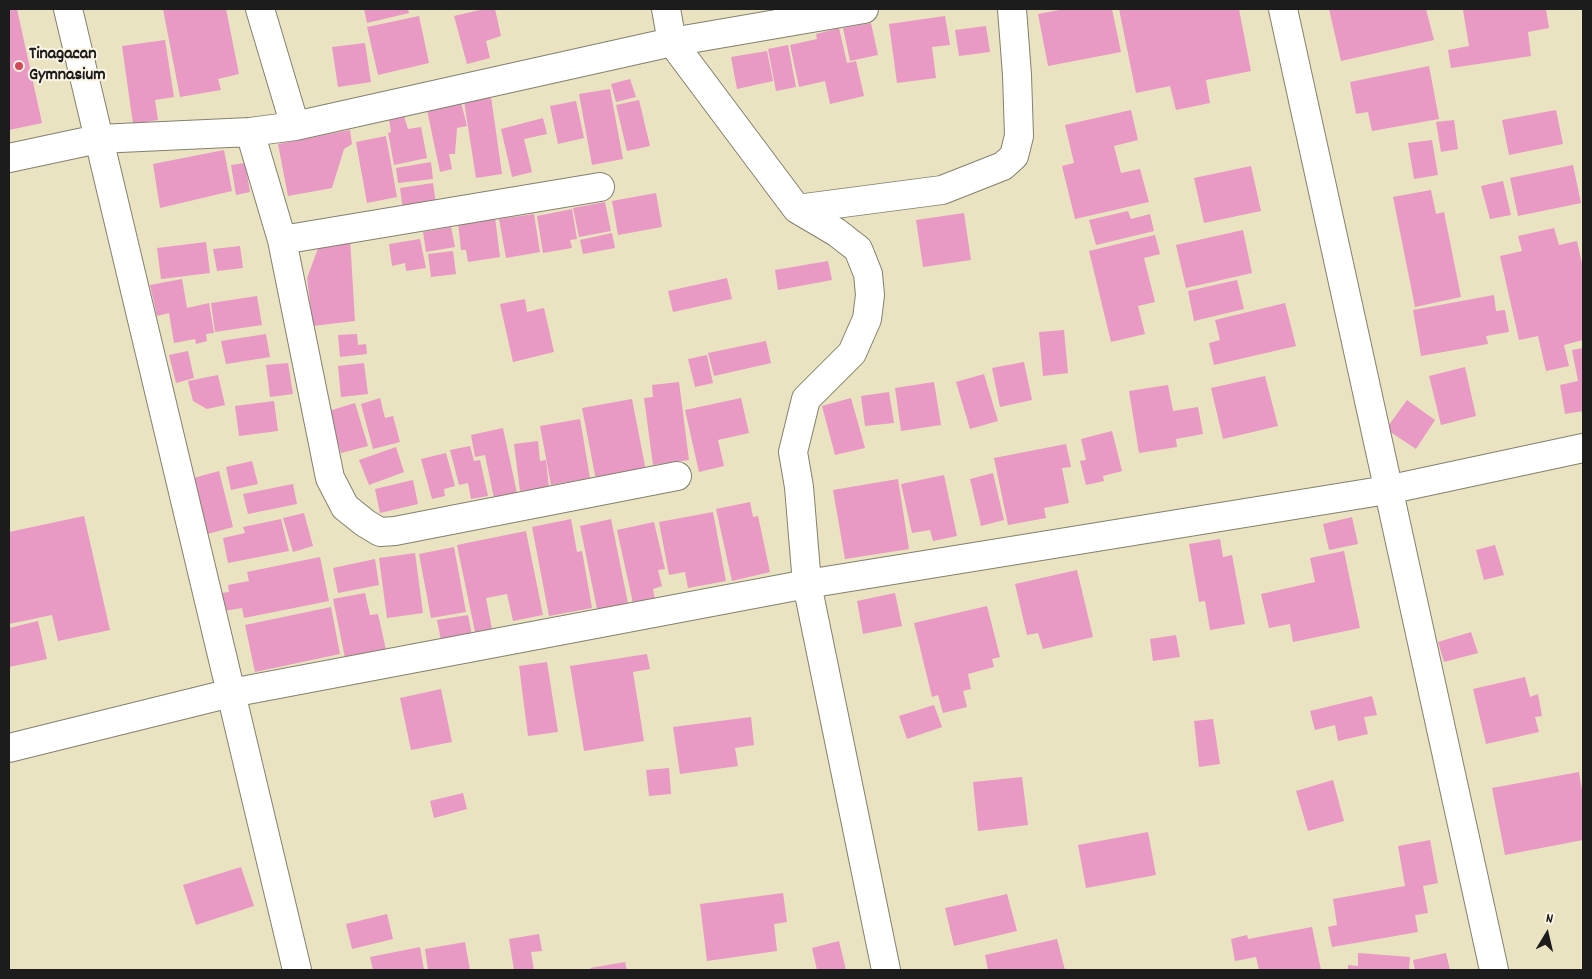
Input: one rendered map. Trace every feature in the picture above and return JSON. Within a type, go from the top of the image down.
[{"type":"street","points":[[68,9],[298,970]]},
{"type":"street","points":[[260,9],[295,126]]},
{"type":"street","points":[[666,9],[672,42],[797,209],[836,232],[858,249],[868,274],[870,295],[867,319],[852,353],[806,399],[793,452],[799,488],[807,584],[886,970]]},
{"type":"street","points":[[9,158],[98,139],[250,132],[295,126],[672,42],[864,9]]},
{"type":"street","points":[[797,209],[942,190],[1003,166],[1014,156],[1019,136],[1012,9]]},
{"type":"street","points":[[1283,9],[1387,490],[1494,970]]},
{"type":"street","points":[[250,132],[282,240],[330,478],[345,507],[364,523],[380,532],[677,476]]},
{"type":"street","points":[[282,240],[600,186]]},
{"type":"street","points":[[9,748],[231,693],[807,584],[1387,490],[1583,448]]},
{"type":"building","name":"Tinagacan Gymnasium","points":[[9,9],[17,9],[42,123],[9,130]]},
{"type":"building","points":[[163,9],[226,9],[239,74],[218,79],[221,90],[180,97]]},
{"type":"building","points":[[364,9],[408,9],[409,13],[367,23]]},
{"type":"building","points":[[484,9],[495,9],[501,36],[486,41],[490,58],[467,64],[454,16]]},
{"type":"building","points":[[1065,9],[1112,9],[1121,52],[1048,66],[1038,14]]},
{"type":"building","points":[[1119,9],[1239,9],[1251,71],[1206,80],[1210,103],[1176,110],[1170,86],[1136,93]]},
{"type":"building","points":[[1329,9],[1426,9],[1434,40],[1341,61]]},
{"type":"building","points":[[1546,9],[1549,28],[1528,32],[1531,56],[1451,68],[1448,50],[1469,46],[1463,10]]},
{"type":"building","points":[[419,16],[429,63],[378,75],[367,27]]},
{"type":"building","points":[[945,16],[950,45],[932,47],[936,78],[897,83],[889,24]]},
{"type":"building","points":[[871,23],[878,55],[850,61],[843,28]]},
{"type":"building","points":[[986,26],[990,52],[959,56],[955,30]]},
{"type":"building","points":[[839,28],[847,63],[856,61],[864,96],[830,104],[825,81],[799,87],[790,45],[817,39],[816,34]]},
{"type":"building","points":[[165,40],[174,97],[155,100],[158,120],[133,124],[122,46]]},
{"type":"building","points":[[365,43],[371,82],[338,87],[332,47]]},
{"type":"building","points":[[788,45],[796,87],[776,91],[768,49]]},
{"type":"building","points":[[767,51],[773,81],[737,89],[731,57]]},
{"type":"building","points":[[1429,66],[1439,119],[1372,131],[1368,112],[1356,114],[1350,82]]},
{"type":"building","points":[[630,79],[636,97],[616,102],[611,84]]},
{"type":"building","points":[[610,89],[623,159],[592,165],[579,94]]},
{"type":"building","points":[[491,97],[502,174],[476,178],[464,101]]},
{"type":"building","points":[[639,100],[650,146],[627,151],[616,105]]},
{"type":"building","points":[[576,101],[584,138],[558,144],[550,106]]},
{"type":"building","points":[[461,102],[467,126],[457,128],[455,154],[449,154],[452,169],[440,172],[427,110]]},
{"type":"building","points":[[1131,110],[1138,140],[1114,146],[1121,173],[1140,169],[1149,202],[1075,219],[1062,166],[1074,163],[1065,125]]},
{"type":"building","points":[[1556,110],[1563,144],[1509,155],[1502,120]]},
{"type":"building","points":[[404,116],[408,129],[421,127],[427,158],[394,165],[388,133],[391,132],[389,119]]},
{"type":"building","points":[[543,118],[547,134],[524,139],[532,172],[512,177],[501,129]]},
{"type":"building","points":[[1454,120],[1458,149],[1441,152],[1436,122]]},
{"type":"building","points":[[350,130],[352,144],[344,149],[332,188],[288,196],[278,144]]},
{"type":"building","points":[[386,136],[397,197],[367,203],[356,142]]},
{"type":"building","points":[[1432,140],[1438,175],[1414,179],[1408,143]]},
{"type":"building","points":[[224,150],[232,191],[160,208],[153,164]]},
{"type":"building","points":[[431,162],[433,179],[398,183],[396,168]]},
{"type":"building","points":[[245,163],[250,192],[236,195],[231,165]]},
{"type":"building","points":[[1573,165],[1581,203],[1518,216],[1510,178]]},
{"type":"building","points":[[1251,166],[1261,211],[1204,223],[1194,178]]},
{"type":"building","points":[[1503,181],[1511,215],[1490,219],[1481,186]]},
{"type":"building","points":[[433,183],[436,204],[403,210],[400,188]]},
{"type":"building","points":[[1431,190],[1436,214],[1444,212],[1461,297],[1415,307],[1393,197]]},
{"type":"building","points":[[656,193],[662,227],[618,235],[612,201]]},
{"type":"building","points":[[605,202],[611,231],[579,237],[573,208]]},
{"type":"building","points":[[572,209],[577,239],[570,240],[572,248],[543,253],[537,216]]},
{"type":"building","points":[[1128,211],[1131,219],[1150,214],[1154,231],[1096,245],[1089,220]]},
{"type":"building","points":[[964,213],[971,260],[923,267],[916,220]]},
{"type":"building","points":[[534,214],[540,252],[506,258],[499,219]]},
{"type":"building","points":[[495,217],[500,257],[468,262],[466,250],[461,250],[458,222]]},
{"type":"building","points":[[451,227],[455,247],[426,252],[423,232]]},
{"type":"building","points":[[1554,228],[1559,245],[1577,241],[1583,268],[1583,340],[1564,345],[1569,366],[1546,371],[1538,336],[1519,340],[1500,256],[1522,251],[1518,236]]},
{"type":"building","points":[[1243,230],[1252,273],[1186,288],[1176,245]]},
{"type":"building","points":[[612,233],[615,248],[583,254],[580,240]]},
{"type":"building","points":[[1155,235],[1160,254],[1144,258],[1155,302],[1138,306],[1145,334],[1111,342],[1089,251]]},
{"type":"building","points":[[350,238],[355,321],[313,326],[307,278],[320,243]]},
{"type":"building","points":[[420,239],[426,268],[406,271],[405,263],[392,266],[389,244]]},
{"type":"building","points":[[206,242],[210,273],[161,279],[157,248]]},
{"type":"building","points":[[240,246],[243,268],[217,271],[213,249]]},
{"type":"building","points":[[453,251],[456,274],[431,277],[428,254]]},
{"type":"building","points":[[828,261],[832,280],[778,290],[775,270]]},
{"type":"building","points":[[727,278],[732,299],[673,312],[668,291]]},
{"type":"building","points":[[182,279],[187,308],[209,303],[214,333],[206,334],[207,341],[196,344],[195,339],[174,343],[169,313],[157,316],[150,285]]},
{"type":"building","points":[[1237,280],[1244,309],[1194,321],[1188,291]]},
{"type":"building","points":[[1494,295],[1496,311],[1505,310],[1509,332],[1486,336],[1488,344],[1421,356],[1413,310]]},
{"type":"building","points":[[257,296],[262,325],[215,332],[211,303]]},
{"type":"building","points":[[525,299],[527,312],[544,308],[554,352],[513,362],[500,304]]},
{"type":"building","points":[[1285,303],[1296,346],[1214,365],[1209,343],[1220,340],[1215,320]]},
{"type":"building","points":[[1064,330],[1068,373],[1043,376],[1039,332]]},
{"type":"building","points":[[266,334],[270,357],[226,364],[221,341]]},
{"type":"building","points":[[357,334],[358,345],[366,344],[367,354],[340,357],[338,335]]},
{"type":"building","points":[[766,341],[771,363],[714,376],[708,353]]},
{"type":"building","points":[[1583,348],[1583,411],[1565,414],[1560,385],[1578,381],[1572,350]]},
{"type":"building","points":[[188,351],[194,378],[176,383],[169,355]]},
{"type":"building","points":[[707,355],[713,383],[695,387],[688,359]]},
{"type":"building","points":[[1024,362],[1032,400],[1000,407],[992,368]]},
{"type":"building","points":[[288,363],[293,394],[270,397],[266,365]]},
{"type":"building","points":[[364,363],[368,394],[341,397],[338,366]]},
{"type":"building","points":[[1465,367],[1476,416],[1441,425],[1429,376]]},
{"type":"building","points":[[984,374],[998,421],[970,429],[956,382]]},
{"type":"building","points":[[218,375],[225,405],[207,409],[193,401],[188,381]]},
{"type":"building","points":[[1265,376],[1278,426],[1223,439],[1211,388]]},
{"type":"building","points":[[679,382],[689,460],[653,465],[644,398],[653,397],[652,385]]},
{"type":"building","points":[[934,382],[941,425],[901,431],[895,388]]},
{"type":"building","points":[[1168,385],[1173,411],[1198,407],[1203,434],[1176,439],[1177,447],[1139,453],[1129,391]]},
{"type":"building","points":[[889,392],[894,423],[865,426],[861,396]]},
{"type":"building","points":[[380,398],[385,418],[393,416],[400,442],[373,449],[361,404]]},
{"type":"building","points":[[741,398],[749,433],[718,440],[724,466],[699,472],[685,410]]},
{"type":"building","points":[[851,398],[865,448],[835,455],[822,406]]},
{"type":"building","points":[[632,399],[646,471],[596,480],[582,408]]},
{"type":"building","points":[[1407,400],[1435,420],[1416,449],[1386,429]]},
{"type":"building","points":[[274,401],[278,431],[239,436],[235,406]]},
{"type":"building","points":[[355,403],[368,446],[341,453],[329,411]]},
{"type":"building","points":[[580,419],[590,478],[551,485],[540,426]]},
{"type":"building","points":[[503,428],[518,498],[495,503],[485,455],[475,457],[471,435]]},
{"type":"building","points":[[1112,431],[1122,471],[1103,476],[1104,481],[1086,485],[1080,461],[1086,460],[1081,439]]},
{"type":"building","points":[[538,441],[540,461],[546,460],[549,488],[520,491],[514,444]]},
{"type":"building","points":[[1066,444],[1071,467],[1062,468],[1069,503],[1044,508],[1046,518],[1008,525],[994,458]]},
{"type":"building","points":[[470,446],[474,461],[480,460],[488,496],[471,499],[468,483],[459,485],[450,450]]},
{"type":"building","points":[[396,447],[404,472],[369,485],[359,460]]},
{"type":"building","points":[[446,453],[455,486],[444,489],[445,496],[432,499],[421,459]]},
{"type":"building","points":[[252,461],[258,484],[231,490],[226,467]]},
{"type":"building","points":[[219,471],[233,527],[204,535],[190,479]]},
{"type":"building","points":[[993,473],[1004,520],[981,526],[970,479]]},
{"type":"building","points":[[944,475],[957,536],[933,541],[930,530],[912,533],[901,484]]},
{"type":"building","points":[[898,479],[909,549],[845,559],[833,490]]},
{"type":"building","points":[[413,480],[418,504],[380,513],[375,489]]},
{"type":"building","points":[[293,484],[297,504],[248,514],[243,494]]},
{"type":"building","points":[[750,502],[753,517],[758,516],[770,572],[732,581],[716,509]]},
{"type":"building","points":[[713,512],[726,581],[688,588],[685,572],[669,575],[659,522]]},
{"type":"building","points":[[304,513],[313,546],[293,552],[283,518]]},
{"type":"building","points":[[84,516],[110,630],[58,641],[52,615],[9,624],[9,532]]},
{"type":"building","points":[[1352,517],[1358,544],[1329,550],[1323,524]]},
{"type":"building","points":[[281,519],[289,551],[228,563],[223,538],[245,533],[243,527]]},
{"type":"building","points":[[571,519],[577,552],[582,551],[592,608],[549,616],[532,527]]},
{"type":"building","points":[[611,519],[629,608],[598,614],[580,526]]},
{"type":"building","points":[[654,522],[665,569],[658,570],[662,586],[653,589],[656,604],[634,608],[617,530]]},
{"type":"building","points":[[526,531],[543,615],[513,621],[507,594],[486,598],[492,629],[475,632],[457,545]]},
{"type":"building","points":[[1220,539],[1223,557],[1232,555],[1245,624],[1210,630],[1205,601],[1199,602],[1189,544]]},
{"type":"building","points":[[1495,545],[1504,575],[1484,580],[1476,550]]},
{"type":"building","points":[[454,547],[466,612],[431,618],[419,554]]},
{"type":"building","points":[[1344,551],[1360,628],[1293,642],[1290,624],[1269,628],[1261,594],[1315,582],[1310,558]]},
{"type":"building","points":[[415,553],[423,613],[387,618],[379,558]]},
{"type":"building","points":[[320,557],[329,601],[244,618],[242,608],[224,611],[221,593],[229,592],[228,585],[249,581],[247,572]]},
{"type":"building","points":[[375,559],[379,585],[338,593],[333,568]]},
{"type":"building","points":[[1077,570],[1093,637],[1043,649],[1038,633],[1027,635],[1015,584]]},
{"type":"building","points":[[365,593],[370,615],[378,614],[386,650],[345,658],[333,599]]},
{"type":"building","points":[[895,593],[902,626],[863,634],[857,601]]},
{"type":"building","points":[[987,606],[1000,657],[992,659],[994,667],[968,674],[971,689],[963,691],[967,707],[943,713],[938,695],[932,697],[914,623]]},
{"type":"building","points":[[331,607],[340,654],[255,672],[245,625]]},
{"type":"building","points":[[468,615],[473,640],[442,645],[437,620]]},
{"type":"building","points":[[38,621],[47,659],[9,667],[9,628]]},
{"type":"building","points":[[1471,632],[1478,653],[1444,662],[1438,642]]},
{"type":"building","points":[[1176,635],[1180,657],[1153,661],[1150,639]]},
{"type":"building","points":[[647,654],[650,669],[633,672],[644,741],[584,751],[570,666]]},
{"type":"building","points":[[547,662],[558,732],[528,736],[519,666]]},
{"type":"building","points":[[1525,677],[1530,697],[1538,694],[1542,716],[1535,717],[1539,732],[1486,744],[1473,689]]},
{"type":"building","points":[[441,689],[452,742],[411,750],[400,698]]},
{"type":"building","points":[[1372,696],[1377,715],[1364,717],[1368,734],[1338,741],[1335,725],[1315,730],[1310,711]]},
{"type":"building","points":[[934,705],[942,727],[907,739],[899,716]]},
{"type":"building","points":[[751,717],[754,745],[735,748],[738,766],[680,774],[673,727]]},
{"type":"building","points":[[1213,719],[1220,764],[1199,767],[1194,721]]},
{"type":"building","points":[[669,768],[671,794],[649,796],[646,770]]},
{"type":"building","points":[[1579,772],[1583,796],[1583,840],[1505,855],[1492,788]]},
{"type":"building","points":[[1022,777],[1028,825],[978,831],[973,782]]},
{"type":"building","points":[[1333,780],[1344,821],[1308,831],[1296,791]]},
{"type":"building","points":[[463,793],[467,809],[434,818],[430,801]]},
{"type":"building","points":[[1148,832],[1156,875],[1086,888],[1078,845]]},
{"type":"building","points":[[1430,840],[1438,883],[1423,886],[1428,913],[1415,915],[1418,932],[1332,947],[1328,927],[1337,925],[1333,899],[1405,886],[1398,846]]},
{"type":"building","points":[[241,867],[254,906],[196,925],[183,885]]},
{"type":"building","points":[[783,893],[787,922],[774,924],[777,951],[707,961],[700,904]]},
{"type":"building","points":[[1007,894],[1017,931],[954,946],[945,908]]},
{"type":"building","points":[[387,914],[393,939],[352,949],[346,924]]},
{"type":"building","points":[[1312,927],[1321,970],[1259,970],[1256,957],[1235,961],[1231,939],[1247,935],[1248,939]]},
{"type":"building","points":[[539,934],[542,951],[531,952],[534,970],[514,970],[509,939]]},
{"type":"building","points":[[1057,939],[1065,970],[988,970],[985,955]]},
{"type":"building","points":[[839,941],[846,970],[817,970],[812,948]]},
{"type":"building","points":[[465,942],[470,970],[428,970],[425,949]]},
{"type":"building","points":[[420,947],[424,970],[373,970],[370,957]]},
{"type":"building","points":[[1358,953],[1410,957],[1409,970],[1348,970],[1348,965],[1358,966]]},
{"type":"building","points":[[1446,953],[1450,970],[1415,970],[1413,960]]},
{"type":"building","points":[[625,962],[627,970],[591,970],[590,968]]},
{"type":"place","name":"Tinagacan Gymnasium","points":[[19,66]]}]
